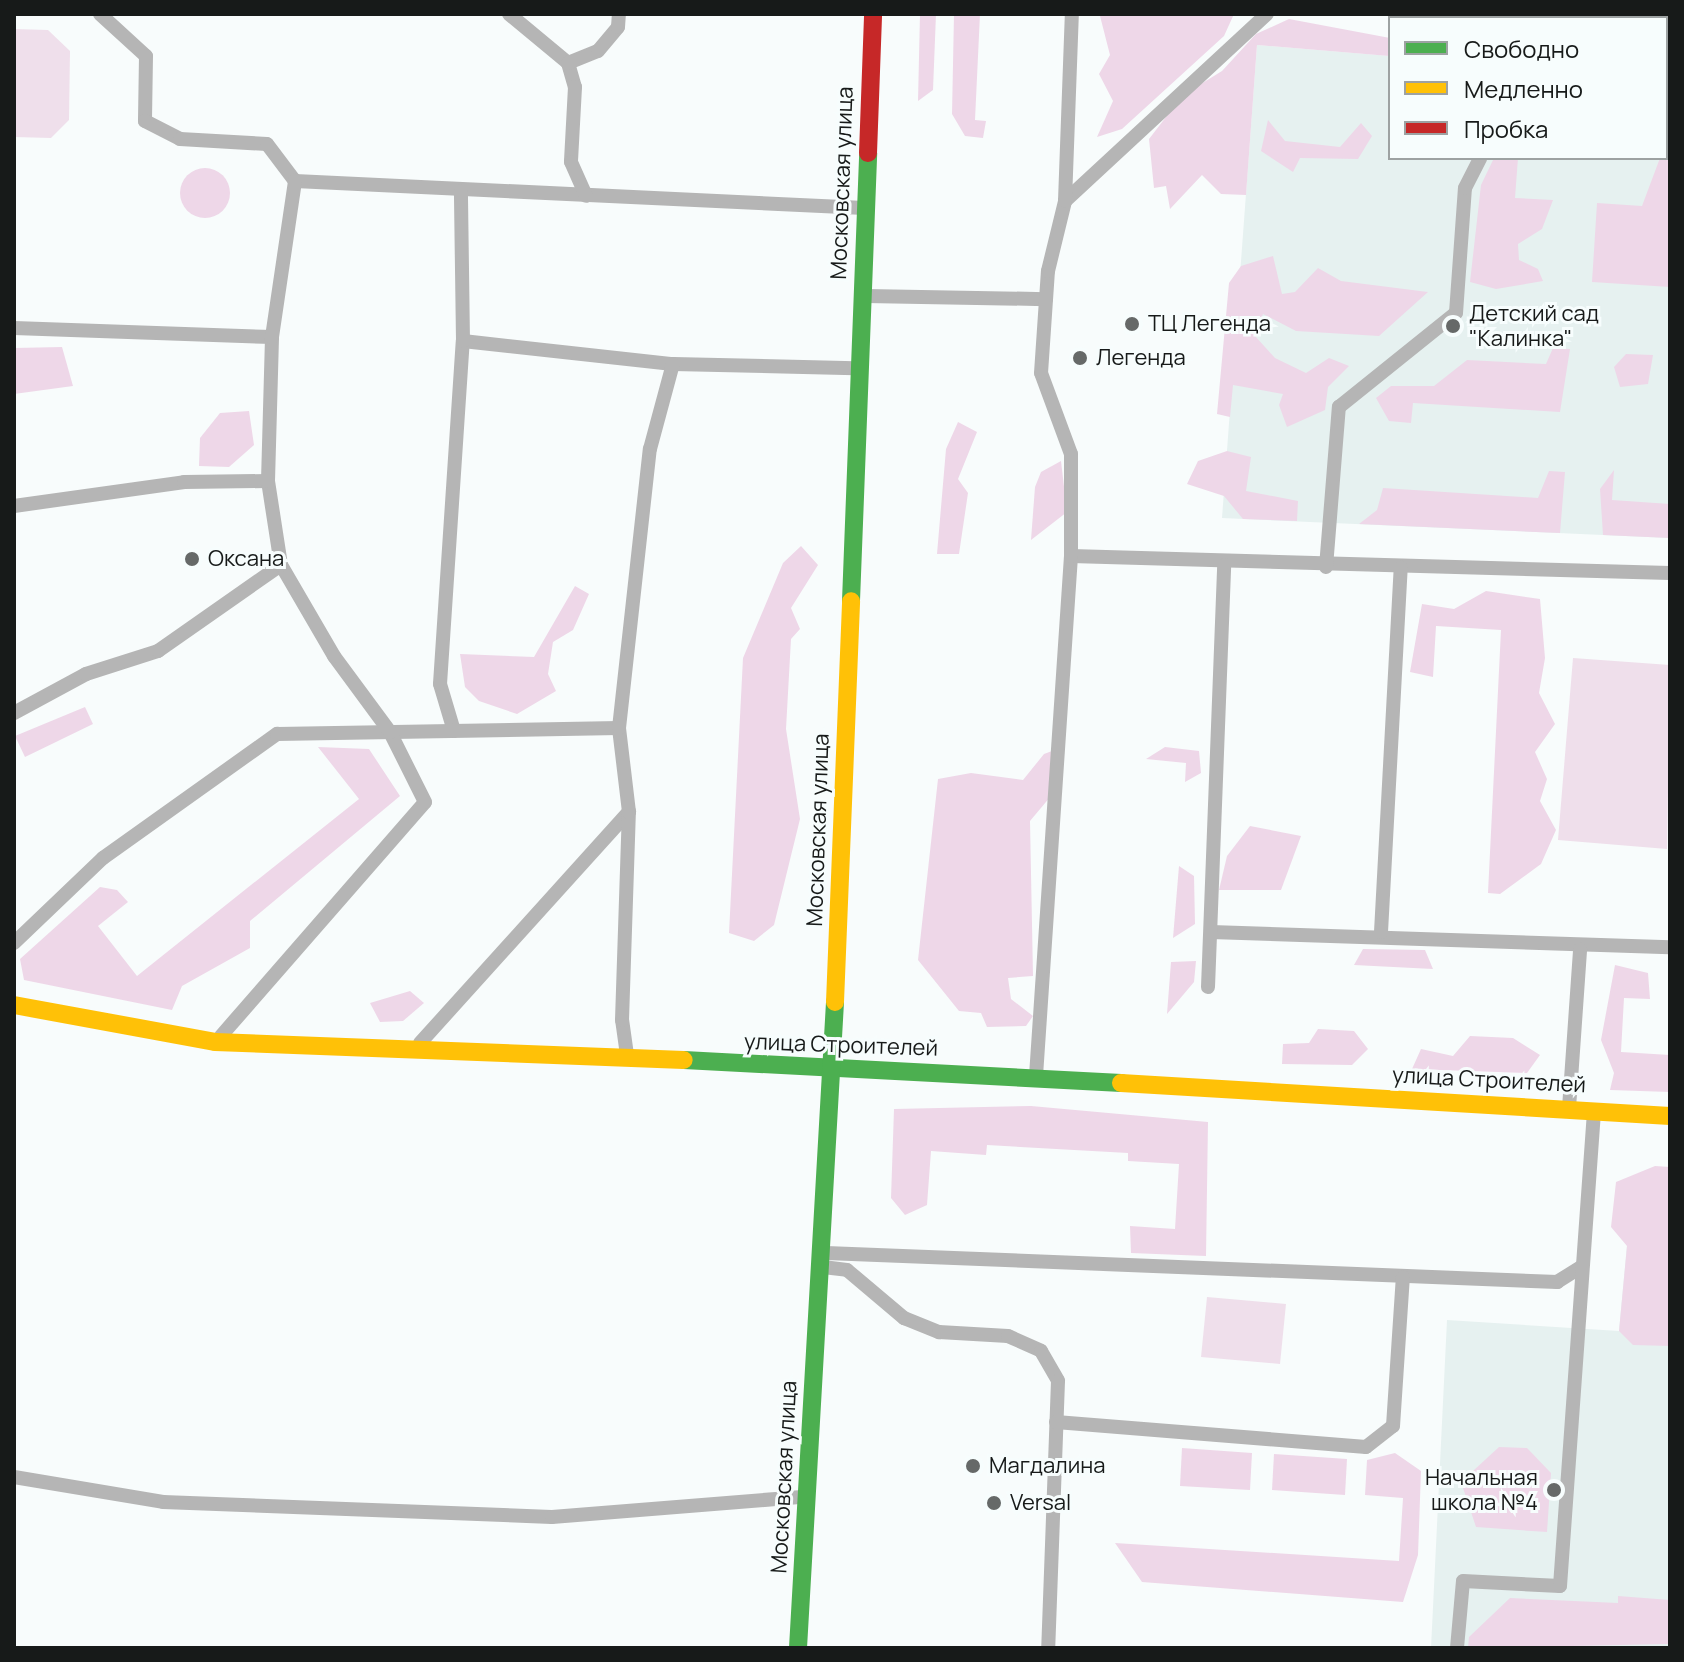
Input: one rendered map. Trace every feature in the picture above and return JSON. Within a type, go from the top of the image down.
[{"type":"street","name":"Московская улица","points":[[798,1648],[833,1066],[873,14]]},
{"type":"street","name":"улица Строителей","points":[[14,1005],[215,1042],[628,1063],[833,1066],[1670,1116]]},
{"type":"lane","points":[[100,14],[146,56],[145,121],[180,139],[267,144],[295,181],[272,337],[268,481],[281,565],[334,656],[390,732],[425,802],[215,1042]]},
{"type":"lane","points":[[509,14],[568,63],[575,87],[571,162],[586,196]]},
{"type":"lane","points":[[568,63],[598,51],[618,27],[619,14]]},
{"type":"lane","points":[[1036,1079],[1071,556],[1071,454],[1041,373],[1046,299],[1065,201],[1072,14]]},
{"type":"lane","points":[[1065,201],[1267,14]]},
{"type":"lane","points":[[1449,14],[1469,14]]},
{"type":"lane","points":[[1326,567],[1339,407],[1456,313],[1465,188],[1479,160]]},
{"type":"lane","points":[[295,181],[864,208]]},
{"type":"lane","points":[[454,731],[440,684],[463,341],[461,191]]},
{"type":"lane","points":[[862,296],[1046,299]]},
{"type":"lane","points":[[14,328],[272,337]]},
{"type":"lane","points":[[463,341],[673,364],[860,368]]},
{"type":"lane","points":[[628,1063],[622,1020],[629,812],[619,728],[650,449],[673,364]]},
{"type":"lane","points":[[14,506],[184,482],[268,481]]},
{"type":"lane","points":[[1071,556],[1224,565],[1670,573]]},
{"type":"lane","points":[[14,713],[86,674],[158,651],[281,565]]},
{"type":"lane","points":[[1208,987],[1224,565]]},
{"type":"lane","points":[[1381,932],[1401,568]]},
{"type":"lane","points":[[14,943],[103,858],[277,734],[619,728]]},
{"type":"lane","points":[[413,1050],[629,812]]},
{"type":"lane","points":[[1211,932],[1381,932],[1580,949],[1670,947]]},
{"type":"lane","points":[[1569,1109],[1580,949]]},
{"type":"lane","points":[[1457,1648],[1463,1581],[1560,1586],[1581,1267],[1595,1110]]},
{"type":"lane","points":[[820,1260],[1557,1282],[1581,1267]]},
{"type":"lane","points":[[820,1260],[847,1270],[904,1318],[939,1332],[1008,1336],[1041,1351],[1058,1381],[1048,1648]]},
{"type":"lane","points":[[1056,1422],[1366,1447],[1393,1426],[1403,1277]]},
{"type":"lane","points":[[14,1477],[163,1502],[552,1517],[807,1497]]},
{"type":"shaded area","points":[[920,14],[936,14],[933,90],[918,101]]},
{"type":"shaded area","points":[[954,14],[980,14],[975,120],[986,121],[983,138],[965,136],[952,114]]},
{"type":"shaded area","points":[[1234,14],[1224,36],[1122,129],[1097,137],[1113,101],[1099,74],[1110,55],[1100,16]]},
{"type":"shaded area","points":[[1591,14],[1662,14],[1628,16]]},
{"type":"shaded area","points":[[1289,19],[1388,38],[1388,56],[1257,45],[1246,195],[1221,194],[1202,175],[1170,209],[1166,186],[1154,188],[1149,139],[1183,95],[1222,71],[1256,34]]},
{"type":"shaded area","points":[[14,29],[48,30],[70,51],[69,120],[51,138],[14,137]]},
{"type":"shaded area","name":"Детский сад \"Калинка\"","points":[[1257,45],[1388,56],[1388,160],[1668,160],[1670,77],[1670,538],[1222,518]]},
{"type":"shaded area","points":[[1268,120],[1285,141],[1340,147],[1361,123],[1372,136],[1358,159],[1300,158],[1293,172],[1261,151]]},
{"type":"shaded area","points":[[1668,156],[1670,287],[1592,282],[1597,203],[1642,206],[1659,160],[1668,160]]},
{"type":"shaded area","points":[[1493,160],[1518,160],[1515,198],[1553,200],[1542,229],[1518,244],[1519,260],[1538,269],[1543,281],[1496,289],[1470,282],[1481,185]]},
{"type":"shaded area","points":[[205,168],[223,175],[230,193],[223,211],[205,218],[187,211],[180,193],[187,175]]},
{"type":"shaded area","points":[[1273,256],[1282,294],[1295,292],[1318,268],[1341,281],[1428,292],[1379,336],[1296,331],[1263,314],[1255,336],[1275,358],[1306,373],[1329,358],[1349,366],[1328,387],[1325,410],[1287,427],[1279,405],[1283,394],[1233,385],[1230,417],[1217,414],[1229,283],[1241,266]]},
{"type":"shaded area","points":[[62,347],[73,386],[14,394],[14,348]]},
{"type":"shaded area","points":[[1553,348],[1570,349],[1560,412],[1413,403],[1411,423],[1389,421],[1376,398],[1391,386],[1434,386],[1467,360],[1546,364]]},
{"type":"shaded area","points":[[1626,354],[1653,355],[1648,384],[1620,387],[1614,367]]},
{"type":"shaded area","points":[[249,411],[254,445],[229,467],[199,466],[200,438],[220,413]]},
{"type":"shaded area","points":[[958,422],[977,432],[958,479],[968,493],[959,554],[937,554],[946,449]]},
{"type":"shaded area","points":[[1227,451],[1251,457],[1246,491],[1298,501],[1297,521],[1243,519],[1224,496],[1187,484],[1198,461]]},
{"type":"shaded area","points":[[1061,461],[1067,512],[1031,540],[1035,487],[1041,472]]},
{"type":"shaded area","points":[[1614,470],[1612,500],[1670,504],[1670,538],[1603,535],[1600,489]]},
{"type":"shaded area","points":[[1549,471],[1565,472],[1560,533],[1359,524],[1377,510],[1383,488],[1538,498]]},
{"type":"shaded area","points":[[801,546],[818,565],[791,608],[800,629],[791,639],[786,729],[800,819],[774,925],[754,941],[729,933],[743,658],[783,563]]},
{"type":"shaded area","points":[[575,586],[589,594],[573,630],[553,642],[548,674],[556,691],[517,714],[479,701],[465,687],[460,654],[534,657]]},
{"type":"shaded area","points":[[1486,591],[1540,599],[1545,658],[1539,693],[1555,724],[1535,752],[1547,779],[1540,801],[1556,830],[1541,864],[1500,894],[1488,893],[1501,630],[1436,626],[1433,677],[1410,672],[1422,604],[1454,609]]},
{"type":"shaded area","points":[[1573,658],[1670,665],[1667,849],[1558,840]]},
{"type":"shaded area","points":[[85,707],[93,724],[25,757],[15,736]]},
{"type":"shaded area","points":[[318,747],[369,749],[400,796],[250,921],[250,948],[182,986],[172,1010],[24,980],[20,959],[100,887],[117,890],[128,902],[98,926],[137,976],[359,799]]},
{"type":"shaded area","points":[[1165,747],[1199,751],[1201,773],[1185,782],[1186,763],[1146,759]]},
{"type":"shaded area","points":[[1060,748],[1051,796],[1030,821],[1033,976],[1008,978],[1011,999],[1033,1016],[1026,1026],[987,1027],[981,1013],[959,1011],[918,960],[938,779],[971,773],[1023,780],[1044,754]]},
{"type":"shaded area","points":[[1250,826],[1301,836],[1281,890],[1219,890],[1227,856]]},
{"type":"shaded area","points":[[1179,866],[1194,876],[1195,924],[1173,938]]},
{"type":"shaded area","points":[[1363,949],[1425,950],[1433,969],[1354,965]]},
{"type":"shaded area","points":[[1196,961],[1194,982],[1167,1014],[1171,962]]},
{"type":"shaded area","points":[[1615,965],[1648,973],[1650,999],[1624,998],[1621,1052],[1670,1055],[1670,1092],[1610,1090],[1614,1073],[1601,1040]]},
{"type":"shaded area","points":[[410,991],[424,1003],[403,1021],[380,1022],[370,1003]]},
{"type":"shaded area","points":[[1318,1029],[1354,1031],[1368,1049],[1352,1065],[1282,1064],[1283,1044],[1309,1043]]},
{"type":"shaded area","points":[[1470,1036],[1513,1038],[1540,1055],[1527,1073],[1412,1069],[1421,1049],[1453,1056]]},
{"type":"shaded area","points":[[1031,1106],[1208,1122],[1206,1256],[1131,1253],[1130,1226],[1175,1229],[1179,1164],[1128,1161],[1128,1153],[987,1145],[986,1155],[931,1151],[927,1205],[905,1215],[891,1198],[894,1109]]},
{"type":"shaded area","points":[[1655,1166],[1670,1167],[1670,1346],[1633,1345],[1619,1331],[1627,1246],[1611,1227],[1616,1182]]},
{"type":"shaded area","name":"Начальная школа №4","points":[[1627,1245],[1670,1248],[1670,1648],[1431,1648],[1447,1320],[1619,1331]]},
{"type":"shaded area","points":[[1207,1297],[1286,1304],[1280,1364],[1201,1357]]},
{"type":"shaded area","points":[[1499,1447],[1527,1448],[1551,1473],[1547,1532],[1476,1527],[1461,1482]]},
{"type":"shaded area","points":[[1182,1448],[1252,1453],[1250,1490],[1180,1486]]},
{"type":"shaded area","points":[[1395,1453],[1421,1471],[1418,1555],[1403,1602],[1142,1582],[1115,1543],[1399,1561],[1403,1498],[1365,1495],[1367,1460]]},
{"type":"shaded area","points":[[1274,1454],[1347,1459],[1345,1495],[1272,1490]]},
{"type":"shaded area","points":[[1618,1596],[1670,1600],[1668,1644],[1468,1648],[1469,1637],[1510,1598],[1618,1603]]},
{"type":"traffic: fast","points":[[851,601],[868,153]]},
{"type":"traffic: fast","points":[[798,1648],[835,1002]]},
{"type":"traffic: fast","points":[[684,1060],[1121,1083]]},
{"type":"traffic: slow","points":[[835,1002],[851,601]]},
{"type":"traffic: slow","points":[[14,1005],[215,1042],[684,1060]]},
{"type":"traffic: slow","points":[[1121,1083],[1670,1116]]},
{"type":"traffic: jam","points":[[868,153],[873,14]]},
{"type":"place","name":"ТЦ Легенда","points":[[1132,324]]},
{"type":"place","name":"Детский сад \"Калинка\"","points":[[1453,326]]},
{"type":"place","name":"Легенда","points":[[1080,358]]},
{"type":"place","name":"Оксана","points":[[192,559]]},
{"type":"place","name":"Магдалина","points":[[973,1466]]},
{"type":"place","name":"Начальная школа №4","points":[[1554,1490]]},
{"type":"place","name":"Versal","points":[[994,1503]]}]
